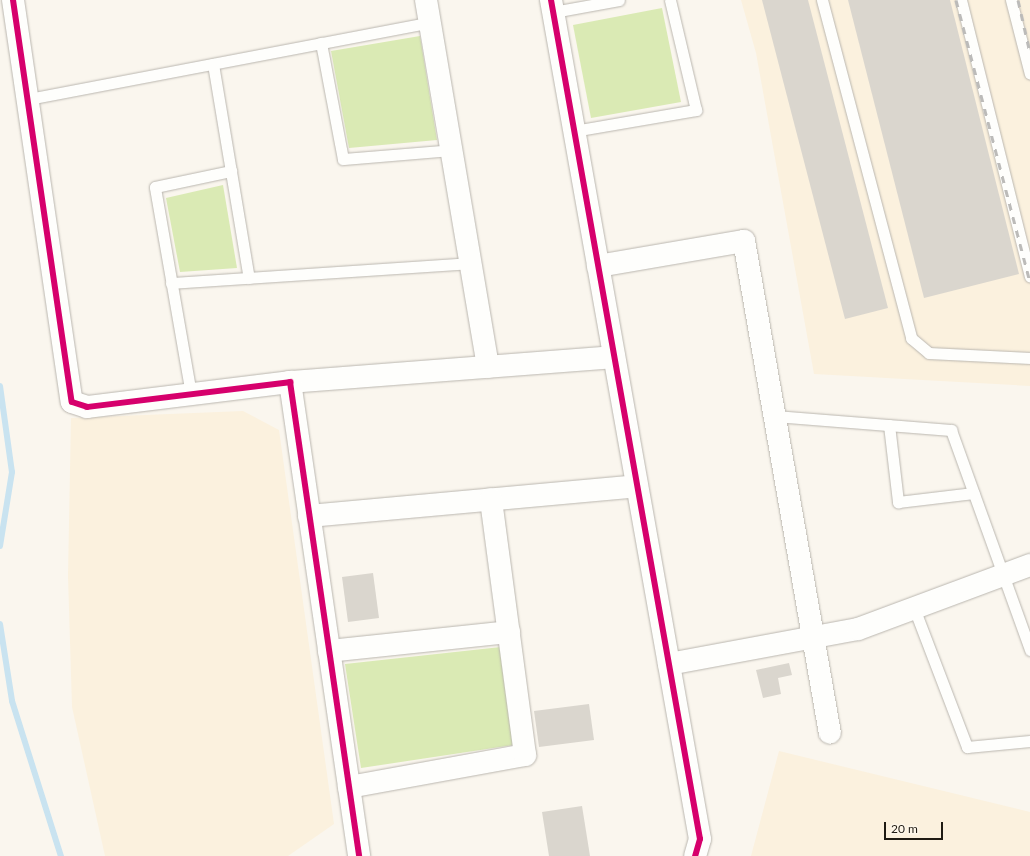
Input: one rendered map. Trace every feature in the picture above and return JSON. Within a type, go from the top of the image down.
[{"type":"street","points":[[13,0],[72,402],[86,407],[290,382],[614,357]]},
{"type":"street","points":[[426,0],[488,367]]},
{"type":"street","points":[[552,6],[700,839],[695,856]]},
{"type":"street","points":[[598,266],[744,241],[830,733]]},
{"type":"street","points":[[290,382],[359,856]]},
{"type":"street","points":[[309,516],[637,486]]},
{"type":"street","points":[[349,787],[525,755],[491,499]]},
{"type":"street","points":[[669,664],[858,629],[1030,565]]},
{"type":"street","points":[[329,650],[509,632]]},
{"type":"lane","points":[[552,6],[619,0]]},
{"type":"lane","points":[[574,131],[696,110],[670,0]]},
{"type":"lane","points":[[822,0],[911,338],[929,353],[1030,358]]},
{"type":"lane","points":[[961,0],[1030,277]]},
{"type":"lane","points":[[1011,0],[1030,74]]},
{"type":"lane","points":[[28,99],[430,22]]},
{"type":"lane","points":[[320,43],[343,159],[452,150]]},
{"type":"lane","points":[[213,64],[249,278]]},
{"type":"lane","points":[[191,394],[155,187],[231,171]]},
{"type":"lane","points":[[171,283],[470,263]]},
{"type":"lane","points":[[774,416],[951,430],[1030,650]]},
{"type":"lane","points":[[889,425],[898,502],[973,493]]},
{"type":"lane","points":[[914,608],[967,747],[1030,741]]},
{"type":"shaded area","points":[[741,0],[1030,0],[1030,386],[814,374],[756,53]]},
{"type":"shaded area","points":[[243,411],[279,430],[334,824],[288,856],[105,856],[72,707],[68,576],[71,418]]},
{"type":"shaded area","points":[[779,751],[1030,812],[1030,856],[751,856]]},
{"type":"green space","points":[[662,8],[681,102],[591,118],[573,25]]},
{"type":"green space","points":[[420,36],[437,140],[349,148],[331,51]]},
{"type":"green space","points":[[223,185],[237,268],[180,272],[166,198]]},
{"type":"green space","points":[[501,647],[514,745],[361,768],[345,664]]},
{"type":"building","points":[[762,0],[808,0],[888,308],[845,319]]},
{"type":"building","points":[[848,0],[950,0],[1019,274],[924,298]]},
{"type":"building","points":[[373,573],[379,618],[348,622],[342,577]]},
{"type":"building","points":[[789,663],[792,675],[778,678],[781,694],[763,698],[756,670]]},
{"type":"building","points":[[589,704],[594,740],[539,747],[534,711]]},
{"type":"building","points":[[582,806],[590,856],[549,856],[542,812]]},
{"type":"waterway","points":[[0,386],[12,472],[0,546]]},
{"type":"waterway","points":[[0,624],[12,701],[61,856]]},
{"type":"railway","points":[[956,0],[1030,282]]},
{"type":"railway","points":[[1018,0],[1030,53]]},
{"type":"cycle path","points":[[13,0],[72,402],[87,407],[290,382],[359,856]]},
{"type":"cycle path","points":[[551,0],[700,839],[695,856]]}]
